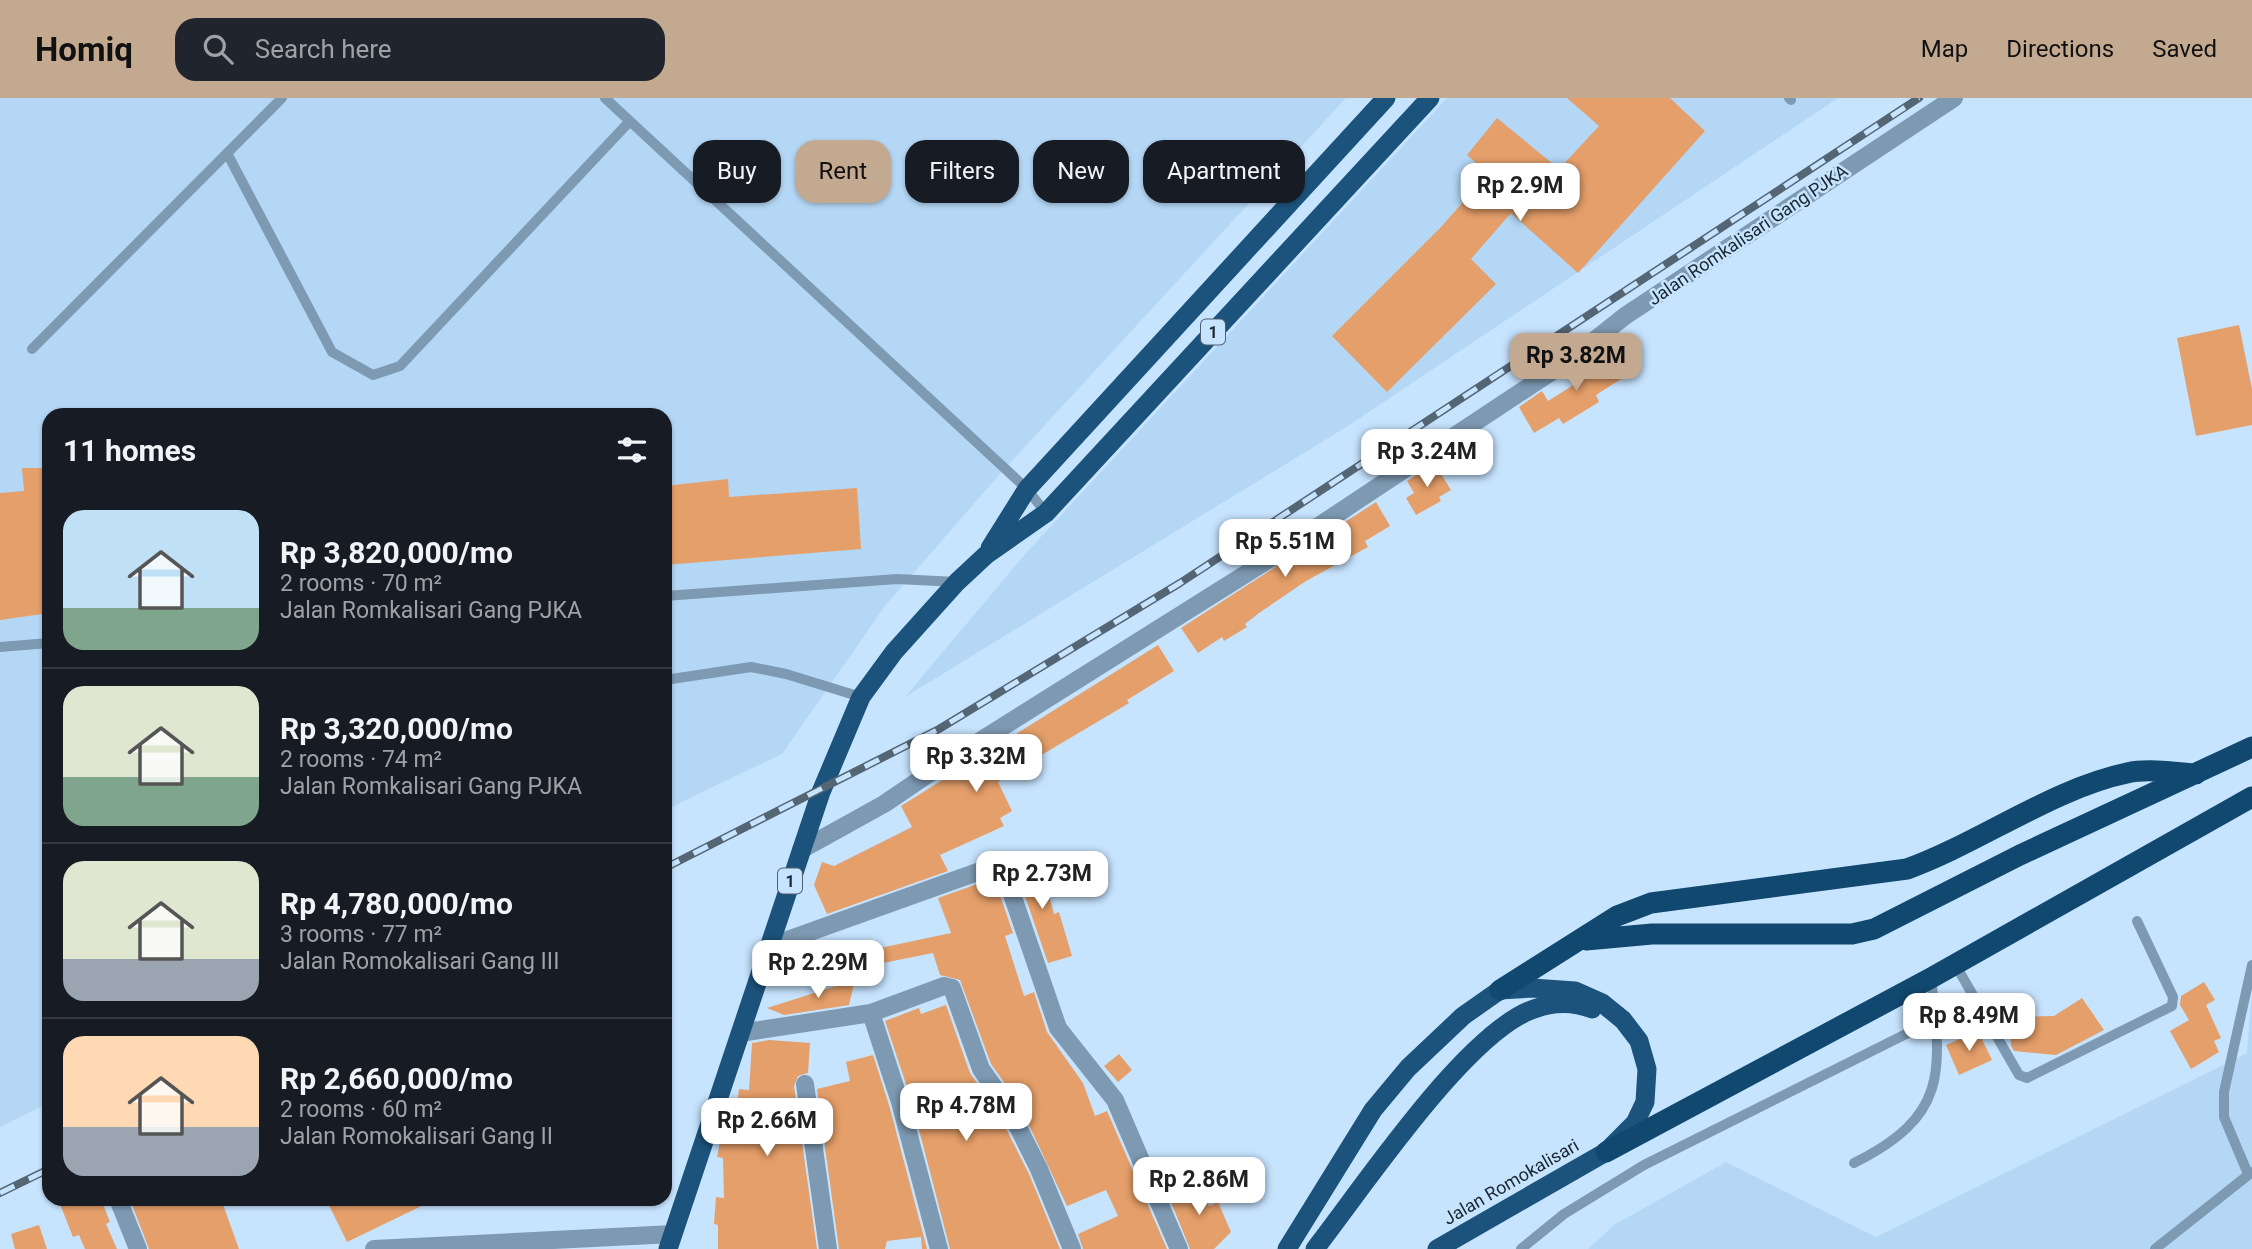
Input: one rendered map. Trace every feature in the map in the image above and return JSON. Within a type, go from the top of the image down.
[{"type":"highway","name":"1","points":[[986,555],[1027,489],[1386,98]]},
{"type":"highway","name":"1","points":[[670,1241],[821,792],[861,697],[894,652],[957,582],[986,555],[1046,513],[1430,98]]},
{"type":"highway","points":[[1578,942],[1652,934],[1852,934],[1874,929],[2020,855],[2252,747]]},
{"type":"highway","points":[[1287,1249],[1382,1100],[1408,1068],[1463,1016],[1617,916],[1651,903],[1907,869],[1944,855],[2083,786],[2127,772],[2144,770],[2196,774]]},
{"type":"highway","points":[[1606,1152],[1931,978],[2252,797]]},
{"type":"highway","points":[[1500,990],[1532,988],[1575,991],[1602,1003],[1623,1020]]},
{"type":"highway","points":[[1315,1249],[1454,1070],[1496,1032],[1533,1009],[1558,1004],[1580,1004],[1623,1020]]},
{"type":"highway","name":"Jalan Romokalisari","points":[[1437,1249],[1606,1152],[1635,1123],[1645,1102],[1647,1069],[1639,1041],[1623,1020]]},
{"type":"street","name":"Jalan Romkalisari Gang PJKA","points":[[802,850],[884,804],[1260,565],[1572,358],[1625,316],[1954,98]]},
{"type":"street","points":[[768,947],[998,865],[1005,874],[1058,1028],[1115,1100],[1179,1249]]},
{"type":"street","points":[[740,1033],[872,1013],[944,986],[952,988],[981,1069],[1008,1107],[1039,1169],[1072,1249]]},
{"type":"street","points":[[872,1013],[900,1102],[939,1249]]},
{"type":"street","points":[[805,1084],[828,1249]]},
{"type":"street","points":[[121,1206],[138,1249]]},
{"type":"street","points":[[374,1249],[670,1241]]},
{"type":"lane","points":[[32,349],[282,98]]},
{"type":"lane","points":[[605,98],[1027,489],[1046,513]]},
{"type":"lane","points":[[227,153],[332,352],[373,375],[400,366],[629,122]]},
{"type":"lane","points":[[672,595],[885,579],[957,582]]},
{"type":"lane","points":[[0,647],[42,644]]},
{"type":"lane","points":[[672,679],[751,667],[786,674],[861,697]]},
{"type":"lane","points":[[1955,964],[2020,1075],[2027,1078],[2172,1006],[2173,997],[2137,920]]},
{"type":"lane","points":[[2155,1249],[2250,1173],[2224,1117],[2224,1092],[2252,965]]},
{"type":"lane","points":[[1854,1163],[1891,1145],[1919,1118],[1935,1087],[1936,1020],[1931,978]]},
{"type":"lane","points":[[1521,1249],[1563,1214],[1644,1165],[1936,1020]]},
{"type":"shaded area","points":[[0,98],[1346,98],[1305,143],[1305,140],[1143,140],[1143,203],[1249,203],[998,476],[885,606],[782,754],[672,807],[672,408],[42,408],[42,1106],[0,1127]]},
{"type":"shaded area","points":[[1447,98],[1838,98],[1348,426],[905,697],[1026,553]]},
{"type":"shaded area","points":[[2252,990],[2252,1249],[1588,1249],[1614,1225],[1726,1162],[1876,1237],[2247,1053]]},
{"type":"building","points":[[1567,98],[1670,98],[1705,131],[1578,273],[1511,213],[1471,259],[1496,284],[1387,392],[1332,336],[1441,227],[1488,174],[1467,155],[1497,118],[1559,169],[1599,126]]},
{"type":"building","points":[[2239,325],[2252,389],[2252,425],[2196,436],[2177,338]]},
{"type":"building","points":[[1618,349],[1632,372],[1596,395],[1599,402],[1563,424],[1559,418],[1534,433],[1519,407],[1542,391],[1548,401],[1575,384],[1572,379]]},
{"type":"building","points":[[1434,463],[1451,490],[1439,497],[1441,501],[1416,515],[1406,498],[1414,493],[1407,481]]},
{"type":"building","points":[[22,468],[42,468],[42,614],[0,620],[0,493],[24,491]]},
{"type":"building","points":[[728,479],[729,497],[857,488],[861,549],[672,564],[672,485]]},
{"type":"building","points":[[1376,502],[1390,526],[1365,541],[1368,547],[1306,581],[1259,613],[1245,624],[1247,627],[1224,641],[1222,637],[1198,653],[1181,628]]},
{"type":"building","points":[[1158,645],[1174,671],[1127,700],[1129,703],[998,782],[1012,811],[1000,818],[1004,826],[940,855],[948,871],[827,914],[814,885],[822,862],[834,866],[912,827],[901,806]]},
{"type":"building","points":[[1026,853],[1036,876],[1043,874],[1054,914],[1059,912],[1072,956],[1048,963],[1016,870],[1008,861]]},
{"type":"building","points":[[994,878],[1013,933],[1005,936],[1024,996],[1034,992],[1047,1032],[1083,1083],[1095,1116],[1107,1111],[1167,1249],[1083,1249],[1078,1234],[1118,1216],[1106,1190],[1067,1206],[1018,1102],[991,1064],[960,980],[940,975],[933,953],[868,966],[866,951],[951,933],[938,898]]},
{"type":"building","points":[[855,980],[849,1005],[784,1015],[767,1008]]},
{"type":"building","points":[[2204,982],[2215,1000],[2206,1005],[2221,1038],[2214,1041],[2219,1052],[2191,1069],[2170,1031],[2189,1020],[2180,1005],[2181,996]]},
{"type":"building","points":[[2082,998],[2104,1030],[2056,1055],[2014,1051],[2011,1046],[2010,1017],[2054,1016]]},
{"type":"building","points":[[946,1005],[970,1073],[998,1113],[1029,1174],[1060,1249],[950,1249],[911,1099],[885,1021],[919,1008],[921,1014]]},
{"type":"building","points":[[1978,1031],[1992,1060],[1959,1075],[1946,1045]]},
{"type":"building","points":[[769,1040],[810,1043],[808,1073],[798,1076],[794,1086],[817,1249],[718,1249],[718,1225],[714,1224],[716,1197],[724,1198],[723,1158],[717,1157],[720,1142],[729,1144],[730,1122],[735,1122],[739,1089],[749,1090],[752,1043]]},
{"type":"building","points":[[1119,1054],[1132,1070],[1118,1082],[1104,1066]]},
{"type":"building","points":[[873,1055],[927,1249],[922,1249],[921,1237],[887,1241],[885,1249],[839,1249],[817,1089],[850,1081],[846,1062]]},
{"type":"building","points":[[1197,1178],[1209,1206],[1218,1202],[1231,1232],[1214,1249],[1190,1249],[1167,1192]]},
{"type":"building","points":[[61,1206],[104,1206],[110,1222],[106,1224],[117,1249],[85,1249],[79,1235],[73,1237]]},
{"type":"building","points":[[133,1206],[224,1206],[239,1249],[149,1249]]},
{"type":"building","points":[[329,1206],[422,1206],[347,1242]]},
{"type":"building","points":[[39,1225],[47,1249],[15,1249],[11,1234]]},
{"type":"railway","points":[[672,864],[939,729],[1180,583],[1919,98]]},
{"type":"railway","points":[[0,1193],[42,1172]]}]
